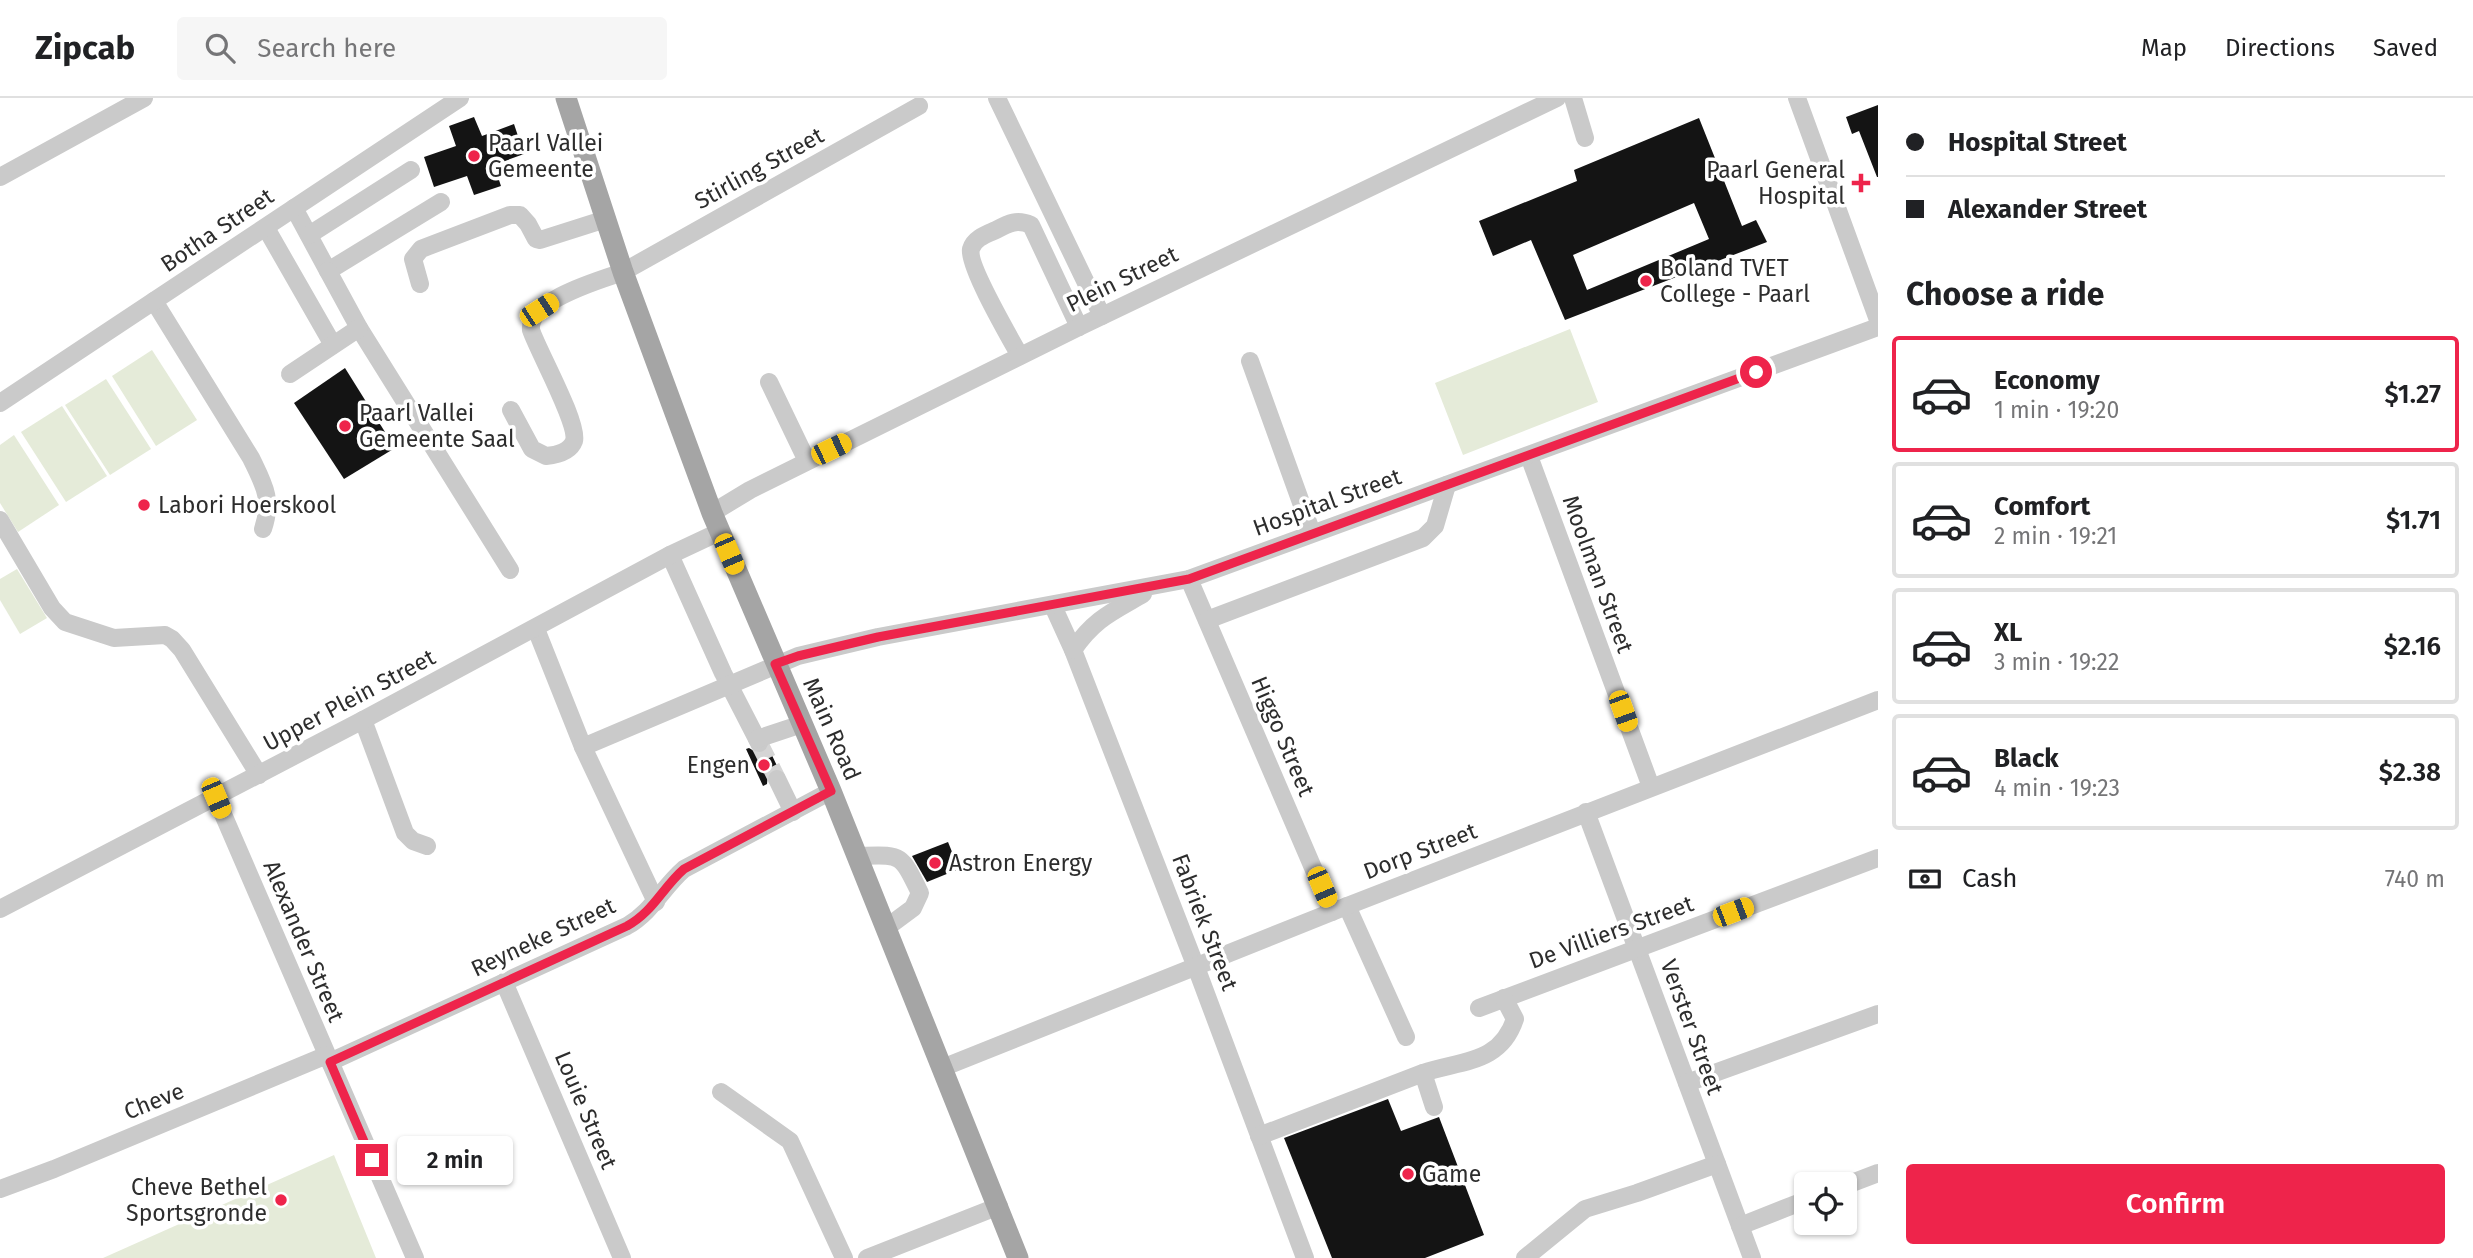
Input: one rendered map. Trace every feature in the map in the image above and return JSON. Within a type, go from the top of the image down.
[{"type":"main road","name":"Main Road","points":[[566,98],[622,272],[715,523],[831,791],[1018,1258]]},
{"type":"street","points":[[0,177],[144,98]]},
{"type":"street","points":[[997,98],[1102,316]]},
{"type":"street","name":"Plein Street","points":[[715,523],[750,490],[807,461],[1079,327],[1557,98]]},
{"type":"street","points":[[1573,98],[1585,138]]},
{"type":"street","points":[[1797,98],[1878,320]]},
{"type":"street","name":"Botha Street","points":[[0,403],[456,99]]},
{"type":"street","name":"Stirling Street","points":[[512,410],[528,443],[540,455],[557,454],[573,443],[570,417],[534,340],[530,324],[539,310],[583,285],[622,272],[919,106]]},
{"type":"street","points":[[309,235],[411,170]]},
{"type":"street","points":[[328,271],[441,202]]},
{"type":"street","points":[[294,208],[359,328],[510,570]]},
{"type":"street","points":[[420,284],[413,259],[421,249],[510,215],[520,215],[536,239],[540,240],[606,219]]},
{"type":"street","points":[[1020,356],[974,268],[970,251],[975,240],[1010,222],[1021,220],[1031,225],[1079,327]]},
{"type":"street","points":[[266,228],[333,345]]},
{"type":"street","points":[[154,301],[251,458],[261,479],[268,497],[268,513],[262,528]]},
{"type":"street","name":"Hospital Street","points":[[583,747],[798,656],[878,637],[1189,579],[1878,327]]},
{"type":"street","points":[[290,374],[359,328]]},
{"type":"street","points":[[1250,361],[1312,533]]},
{"type":"street","points":[[769,382],[807,461]]},
{"type":"street","name":"Moolman Street","points":[[1529,456],[1651,787]]},
{"type":"street","points":[[1207,620],[1423,538],[1435,526],[1447,485]]},
{"type":"street","points":[[0,520],[52,608],[65,622],[114,638],[159,634],[172,639],[182,650],[259,775]]},
{"type":"street","name":"Upper Plein Street","points":[[0,909],[536,629],[670,555],[715,523]]},
{"type":"street","points":[[670,555],[758,741],[802,724]]},
{"type":"street","name":"Higgo Street","points":[[1189,579],[1340,909],[1406,1037]]},
{"type":"street","points":[[1073,650],[1097,620],[1159,585]]},
{"type":"street","name":"Fabriek Street","points":[[1053,606],[1073,650],[1196,967],[1305,1258]]},
{"type":"street","points":[[536,629],[583,747],[656,902]]},
{"type":"street","name":"Dorp Street","points":[[942,1068],[1586,812],[1878,700]]},
{"type":"street","points":[[363,720],[405,832],[413,841],[428,846]]},
{"type":"street","points":[[777,779],[793,812]]},
{"type":"street","name":"Reyneke Street","points":[[328,1059],[627,926],[647,913],[673,878],[684,869],[831,791]]},
{"type":"street","name":"Alexander Street","points":[[216,798],[415,1258]]},
{"type":"street","name":"Verster Street","points":[[1586,812],[1752,1258]]},
{"type":"street","points":[[857,856],[899,857],[906,864],[920,893],[913,908],[886,928]]},
{"type":"street","name":"De Villiers Street","points":[[1479,1008],[1878,858]]},
{"type":"street","name":"Louie Street","points":[[504,982],[622,1258]]},
{"type":"street","points":[[1259,1136],[1423,1073],[1480,1058],[1505,1041],[1515,1019],[1504,998]]},
{"type":"street","points":[[1686,1083],[1878,1014]]},
{"type":"street","name":"Cheve","points":[[0,1189],[328,1059]]},
{"type":"street","points":[[1423,1073],[1434,1107]]},
{"type":"street","points":[[721,1092],[789,1141],[844,1258]]},
{"type":"street","points":[[1525,1258],[1585,1209],[1717,1164]]},
{"type":"street","points":[[1857,1181],[1878,1173]]},
{"type":"street","points":[[1740,1226],[1794,1205]]},
{"type":"street","points":[[867,1258],[999,1206]]},
{"type":"green space","points":[[1570,329],[1598,402],[1463,455],[1435,383]]},
{"type":"green space","points":[[152,350],[197,420],[156,446],[112,376]]},
{"type":"green space","points":[[106,379],[151,449],[110,475],[65,405]]},
{"type":"green space","points":[[62,406],[107,476],[66,502],[21,432]]},
{"type":"green space","points":[[14,435],[59,505],[18,532],[0,503],[0,445]]},
{"type":"green space","points":[[17,569],[47,618],[20,634],[0,600],[0,579]]},
{"type":"green space","name":"Cheve Bethel Sportsgronde","points":[[334,1155],[376,1258],[103,1258]]},
{"type":"building","points":[[1878,105],[1877,177],[1859,131],[1852,134],[1846,117]]},
{"type":"building","name":"Paarl Vallei Gemeente","points":[[474,117],[482,136],[514,124],[524,154],[494,165],[501,186],[474,195],[467,176],[434,187],[424,157],[456,146],[449,126]]},
{"type":"building","points":[[1699,118],[1742,226],[1756,220],[1767,242],[1565,320],[1531,240],[1493,256],[1479,221],[1577,181],[1574,170]],"holes":[[[1694,203],[1709,239],[1587,290],[1573,255]]]},
{"type":"building","name":"Paarl Vallei Gemeente Saal","points":[[345,368],[395,448],[344,479],[294,403]]},
{"type":"building","points":[[746,749],[759,754],[769,749],[778,768],[768,772],[767,784],[763,786]]},
{"type":"building","points":[[948,842],[959,869],[927,882],[912,856]]},
{"type":"building","points":[[1388,1099],[1401,1131],[1439,1117],[1484,1235],[1425,1258],[1332,1258],[1284,1138]]},
{"type":"tunnel","points":[[759,743],[777,779]]},
{"type":"place","name":"Paarl Vallei Gemeente","points":[[474,156]]},
{"type":"place","name":"Paarl General Hospital","points":[[1861,183]]},
{"type":"place","name":"Boland TVET College - Paarl","points":[[1646,281]]},
{"type":"place","name":"Paarl Vallei Gemeente Saal","points":[[345,426]]},
{"type":"place","name":"Labori Hoerskool","points":[[144,505]]},
{"type":"place","name":"Engen","points":[[764,765]]},
{"type":"place","name":"Astron Energy","points":[[935,863]]},
{"type":"place","name":"Game","points":[[1408,1174]]},
{"type":"place","name":"Cheve Bethel Sportsgronde","points":[[281,1200]]},
{"type":"route","points":[[372,1160],[330,1062],[627,926],[647,913],[673,878],[684,869],[831,791],[775,664],[878,637],[1189,579],[1756,372]]}]
